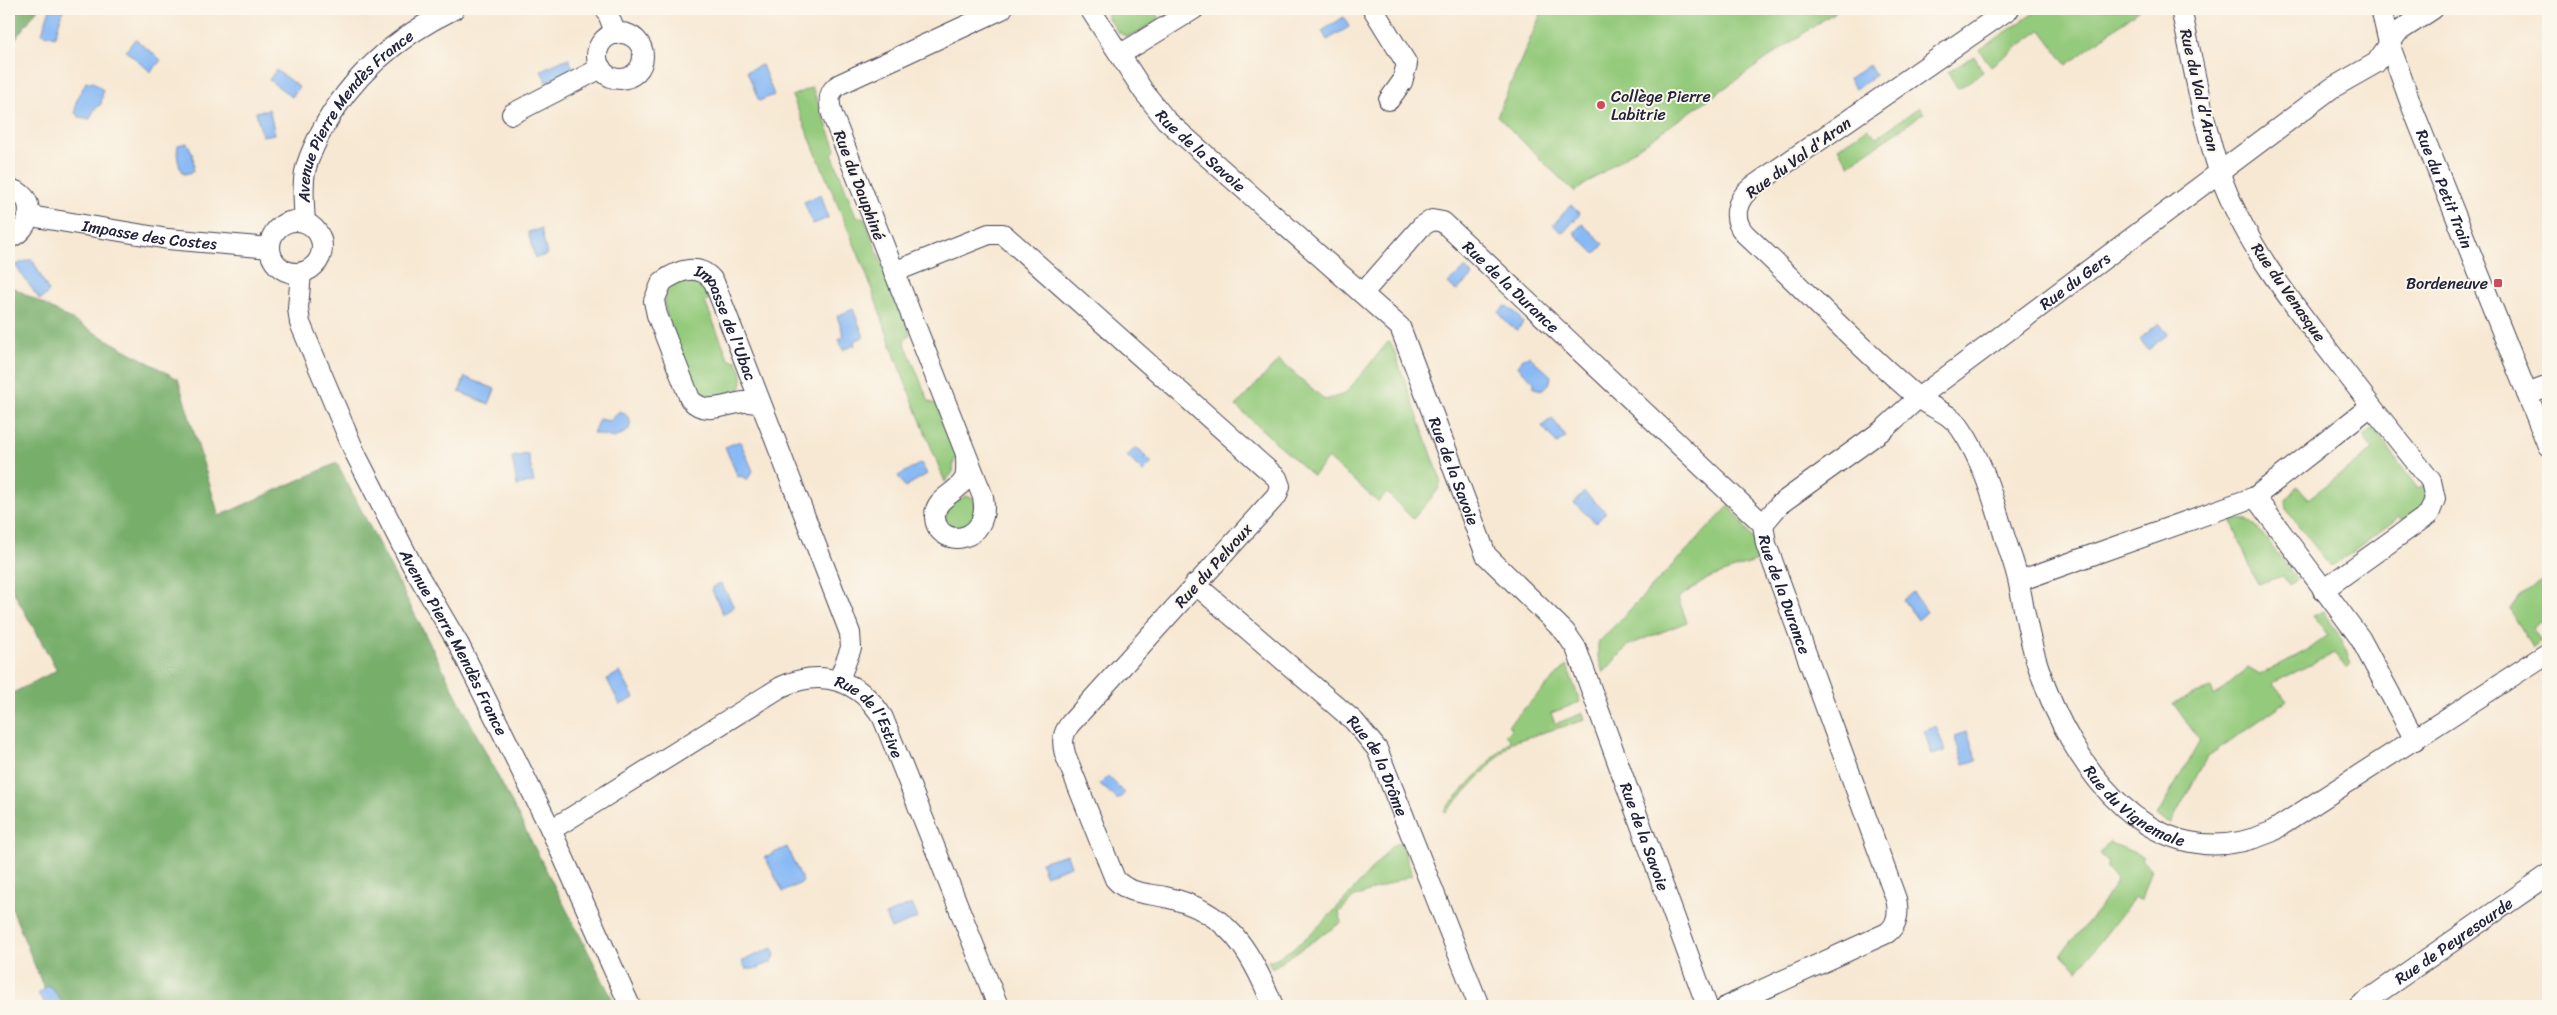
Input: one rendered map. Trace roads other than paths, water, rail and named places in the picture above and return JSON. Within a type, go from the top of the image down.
[{"type":"street","name":"Avenue Pierre Mendès France","points":[[305,222],[304,173],[316,143],[334,109],[366,70],[393,45],[422,25],[454,9]]},
{"type":"street","points":[[606,9],[616,34]]},
{"type":"street","name":"Rue du Dauphiné","points":[[966,455],[832,114],[829,100],[831,92],[840,84],[1002,9]]},
{"type":"street","name":"Rue de la Savoie","points":[[1090,9],[1144,92],[1166,120],[1400,327],[1486,555],[1565,632],[1576,648],[1707,1006]]},
{"type":"street","points":[[1121,54],[1194,9]]},
{"type":"street","points":[[1373,9],[1407,64],[1402,82],[1389,100]]},
{"type":"street","name":"Rue du Val d'Aran","points":[[1918,398],[1745,234],[1737,221],[1737,205],[1742,196],[1752,187],[2009,9]]},
{"type":"street","name":"Rue du Val d'Aran","points":[[2180,9],[2219,171]]},
{"type":"street","name":"Rue du Petit Train","points":[[2381,9],[2389,43],[2482,285],[2548,446]]},
{"type":"street","name":"Rue du Gers","points":[[1763,524],[1780,504],[1884,429],[1918,398],[2219,171],[2332,88],[2376,63],[2398,32],[2433,9]]},
{"type":"street","points":[[616,34],[630,35],[642,48],[642,66],[636,73],[620,80],[611,78],[601,68],[597,55],[604,39],[616,34]]},
{"type":"street","points":[[512,114],[601,68]]},
{"type":"street","name":"Rue du Venasque","points":[[2219,171],[2243,223],[2272,272],[2371,406],[2431,481],[2434,503],[2429,514],[2323,590]]},
{"type":"street","points":[[9,188],[20,193],[26,200],[30,216],[22,231],[9,238]]},
{"type":"street","name":"Impasse des Costes","points":[[30,216],[168,239],[270,248]]},
{"type":"street","points":[[296,220],[305,222],[319,232],[323,249],[316,265],[300,273],[283,270],[271,256],[271,239],[281,225],[296,220]]},
{"type":"street","name":"Rue de la Durance","points":[[1363,293],[1421,227],[1432,220],[1443,222],[1763,524],[1766,544],[1896,899],[1898,912],[1894,926],[1887,933],[1727,1006]]},
{"type":"street","name":"Rue du Pelvoux","points":[[894,272],[989,234],[1003,234],[1274,474],[1280,486],[1277,495],[1070,724],[1064,732],[1063,745],[1115,879],[1136,892],[1187,902],[1215,918],[1236,937],[1250,954],[1272,1006]]},
{"type":"street","name":"Impasse de l'Ubac","points":[[761,405],[750,402],[706,408],[697,405],[690,398],[656,315],[654,301],[662,282],[692,270],[703,270],[710,276],[761,405],[850,633],[851,648],[839,680]]},
{"type":"street","name":"Avenue Pierre Mendès France","points":[[300,273],[298,308],[300,323],[355,453],[410,563],[459,645],[551,830],[630,1006]]},
{"type":"street","points":[[2527,394],[2548,386]]},
{"type":"street","name":"Rue du Vignemale","points":[[1918,398],[1955,420],[1963,431],[1995,504],[2019,581],[2039,669],[2052,702],[2079,753],[2096,778],[2129,813],[2168,836],[2201,843],[2256,838],[2271,832],[2548,653]]},
{"type":"street","points":[[2019,581],[2255,496],[2371,406]]},
{"type":"street","points":[[2255,496],[2360,638],[2414,740]]},
{"type":"street","name":"Rue de la Drôme","points":[[1195,584],[1354,721],[1374,744],[1410,829],[1479,1006]]},
{"type":"street","name":"Rue de l'Estive","points":[[551,830],[781,687],[811,678],[839,680],[862,692],[883,718],[998,1006]]},
{"type":"street","name":"Rue de Peyresourde","points":[[2359,1006],[2548,875]]},
{"type":"water","points":[[50,9],[63,9],[55,37],[42,33]]},
{"type":"water","points":[[1344,17],[1349,27],[1327,40],[1322,31]]},
{"type":"water","points":[[135,39],[161,60],[151,72],[126,51]]},
{"type":"water","points":[[568,58],[574,69],[546,82],[541,70]]},
{"type":"water","points":[[762,65],[774,95],[759,101],[747,71]]},
{"type":"water","points":[[1869,65],[1876,75],[1856,89],[1849,79]]},
{"type":"water","points":[[276,70],[299,87],[292,97],[269,80]]},
{"type":"water","points":[[86,82],[93,82],[103,90],[101,104],[94,110],[90,119],[79,117],[75,113],[76,102]]},
{"type":"water","points":[[269,109],[275,134],[262,136],[256,112]]},
{"type":"water","points":[[187,143],[193,157],[194,168],[193,172],[184,174],[178,160],[177,149],[178,145]]},
{"type":"water","points":[[821,194],[828,218],[813,224],[804,202]]},
{"type":"water","points":[[1571,205],[1580,214],[1563,233],[1553,225]]},
{"type":"water","points":[[1582,224],[1604,244],[1595,254],[1574,233]]},
{"type":"water","points":[[541,229],[547,255],[535,258],[528,232]]},
{"type":"water","points":[[32,259],[49,292],[40,300],[15,265]]},
{"type":"water","points":[[1465,268],[1473,276],[1456,291],[1448,283]]},
{"type":"water","points":[[1505,306],[1515,312],[1523,323],[1517,330],[1502,318],[1499,312]]},
{"type":"water","points":[[853,309],[864,337],[854,341],[855,345],[843,350],[839,339],[844,336],[837,316]]},
{"type":"water","points":[[2159,323],[2168,334],[2148,350],[2140,339]]},
{"type":"water","points":[[1529,356],[1551,376],[1550,382],[1542,390],[1534,388],[1534,382],[1518,367],[1523,358]]},
{"type":"water","points":[[465,377],[495,389],[489,404],[459,392]]},
{"type":"water","points":[[619,411],[625,414],[630,421],[628,431],[614,438],[593,433],[599,419],[610,421]]},
{"type":"water","points":[[1552,418],[1566,437],[1557,444],[1542,426]]},
{"type":"water","points":[[740,441],[753,471],[747,480],[741,476],[738,477],[725,447]]},
{"type":"water","points":[[1136,447],[1152,463],[1143,472],[1127,456]]},
{"type":"water","points":[[528,454],[534,482],[517,486],[512,457]]},
{"type":"water","points":[[921,463],[927,474],[905,487],[898,476]]},
{"type":"water","points":[[1584,492],[1606,512],[1596,523],[1574,503]]},
{"type":"water","points":[[721,583],[734,607],[723,614],[711,588]]},
{"type":"water","points":[[1913,592],[1927,612],[1918,620],[1903,600]]},
{"type":"water","points":[[620,672],[634,698],[620,705],[607,679]]},
{"type":"water","points":[[1936,726],[1945,751],[1932,755],[1924,731]]},
{"type":"water","points":[[1967,732],[1977,760],[1964,764],[1954,736]]},
{"type":"water","points":[[1108,776],[1125,793],[1118,800],[1100,784]]},
{"type":"water","points":[[787,847],[803,882],[783,892],[765,857]]},
{"type":"water","points":[[1067,854],[1071,866],[1045,875],[1041,862]]},
{"type":"water","points":[[912,904],[918,918],[891,929],[885,915]]},
{"type":"water","points":[[772,948],[775,955],[772,962],[759,967],[759,969],[746,969],[742,961]]},
{"type":"water","points":[[49,985],[66,1006],[47,1006],[38,994]]},
{"type":"place","name":"Collège Pierre Labitrie","points":[[1601,105]]},
{"type":"place","name":"Bordeneuve","points":[[2498,283]]}]
